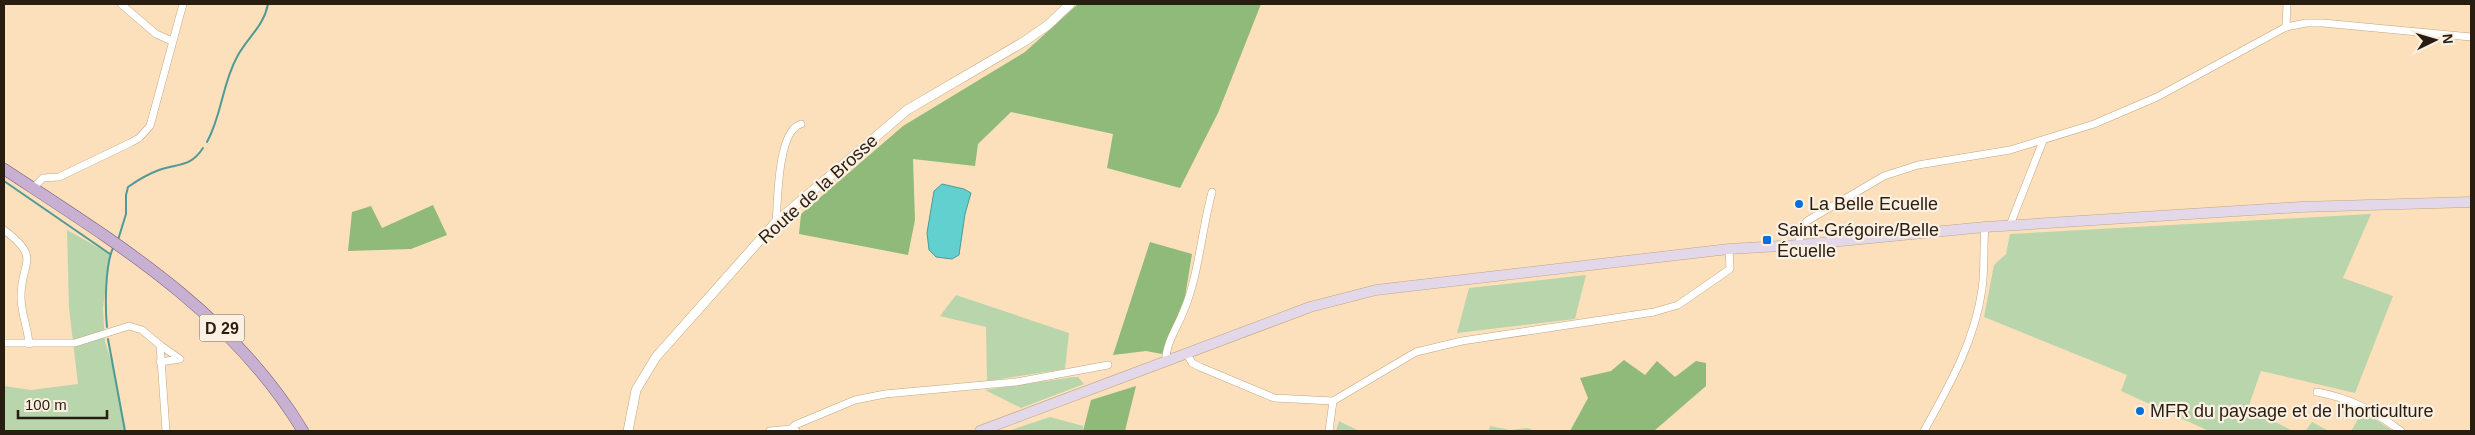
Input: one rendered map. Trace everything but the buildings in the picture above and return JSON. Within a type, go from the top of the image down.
[{"type":"main road","name":"D 29","points":[[4,169],[117,244],[174,285],[223,329],[271,384],[302,431]]},
{"type":"main road","points":[[980,431],[1310,307],[1376,290],[1729,249],[1799,245],[1985,227],[2301,207],[2471,202]]},
{"type":"street","points":[[121,4],[156,34],[172,41]]},
{"type":"street","points":[[33,188],[43,178],[59,177],[139,138],[150,126],[183,4]]},
{"type":"street","name":"Route de la Brosse","points":[[628,431],[636,390],[646,370],[776,222],[907,110],[1026,41],[1048,25],[1070,4]]},
{"type":"street","points":[[2286,26],[2287,4]]},
{"type":"street","points":[[1799,245],[1801,228],[1807,221],[1884,176],[1918,165],[1985,156],[2044,142],[2094,124],[2157,97],[2286,26],[2324,23],[2471,37]]},
{"type":"street","points":[[776,222],[779,180],[784,150],[791,132],[801,124]]},
{"type":"street","points":[[2010,225],[2044,142]]},
{"type":"street","points":[[1166,362],[1166,350],[1185,308],[1192,286],[1212,192]]},
{"type":"street","points":[[1924,431],[1952,382],[1970,341],[1982,289],[1985,227]]},
{"type":"street","points":[[4,230],[22,246],[27,259],[21,295],[29,344]]},
{"type":"street","points":[[1187,354],[1192,363],[1274,398],[1333,401],[1416,352],[1462,340],[1654,312],[1678,305],[1730,269],[1729,249]]},
{"type":"street","points":[[4,343],[75,342],[129,326],[142,330],[180,359],[160,362]]},
{"type":"street","points":[[160,345],[166,431]]},
{"type":"street","points":[[770,431],[794,430],[795,425],[855,400],[885,394],[1016,382],[1082,372],[1108,365]]},
{"type":"street","points":[[2317,392],[2356,402],[2401,431]]},
{"type":"street","points":[[1329,431],[1333,401]]},
{"type":"green space","points":[[1078,4],[1261,4],[1218,113],[1180,188],[1107,168],[1113,134],[1011,112],[978,144],[975,166],[913,159],[915,220],[908,255],[799,234],[801,214],[903,126],[1025,52]]},
{"type":"green space","points":[[433,205],[447,235],[411,249],[348,251],[352,212],[371,206],[382,228]]},
{"type":"green space","points":[[2371,214],[2343,278],[2393,296],[2355,393],[2261,371],[2248,408],[2293,431],[2209,431],[2121,391],[2127,375],[1984,317],[1994,265],[2006,254],[2010,234]]},
{"type":"green space","points":[[67,230],[110,254],[103,308],[105,342],[113,366],[125,431],[4,431],[4,386],[31,390],[78,384],[69,308]]},
{"type":"green space","points":[[1150,242],[1192,254],[1185,297],[1162,354],[1146,351],[1113,355]]},
{"type":"green space","points":[[1586,275],[1575,319],[1457,333],[1469,288]]},
{"type":"green space","points":[[956,295],[1069,333],[1065,369],[987,381],[986,327],[940,316]]},
{"type":"green space","points":[[1624,360],[1645,375],[1657,361],[1675,377],[1696,361],[1706,363],[1706,386],[1654,431],[1570,431],[1588,398],[1580,378],[1611,371]]},
{"type":"green space","points":[[1078,377],[1084,384],[1021,408],[985,390]]},
{"type":"green space","points":[[1136,386],[1125,431],[1083,431],[1091,400]]},
{"type":"green space","points":[[2363,411],[2393,431],[2351,431]]},
{"type":"green space","points":[[1050,417],[1083,426],[1083,431],[1008,431]]},
{"type":"green space","points":[[1339,421],[1359,431],[1336,431]]},
{"type":"green space","points":[[2312,422],[2329,431],[2305,431]]},
{"type":"green space","points":[[1490,426],[1510,430],[1528,428],[1535,431],[1489,431]]},
{"type":"water","points":[[942,184],[964,189],[971,193],[965,214],[959,255],[952,259],[936,257],[929,250],[927,233],[934,191]]},
{"type":"waterway","points":[[207,142],[216,121],[232,67],[241,50],[263,19],[268,4]]},
{"type":"waterway","points":[[118,240],[126,214],[128,187],[143,177],[188,162],[203,148]]},
{"type":"waterway","points":[[4,181],[110,254]]},
{"type":"waterway","points":[[107,327],[107,275],[113,248]]},
{"type":"waterway","points":[[108,339],[125,431]]},
{"type":"place","name":"La Belle Ecuelle","points":[[1799,204]]},
{"type":"place","name":"Saint-Grégoire/Belle Écuelle","points":[[1767,240]]},
{"type":"place","name":"MFR du paysage et de l'horticulture","points":[[2140,411]]}]
